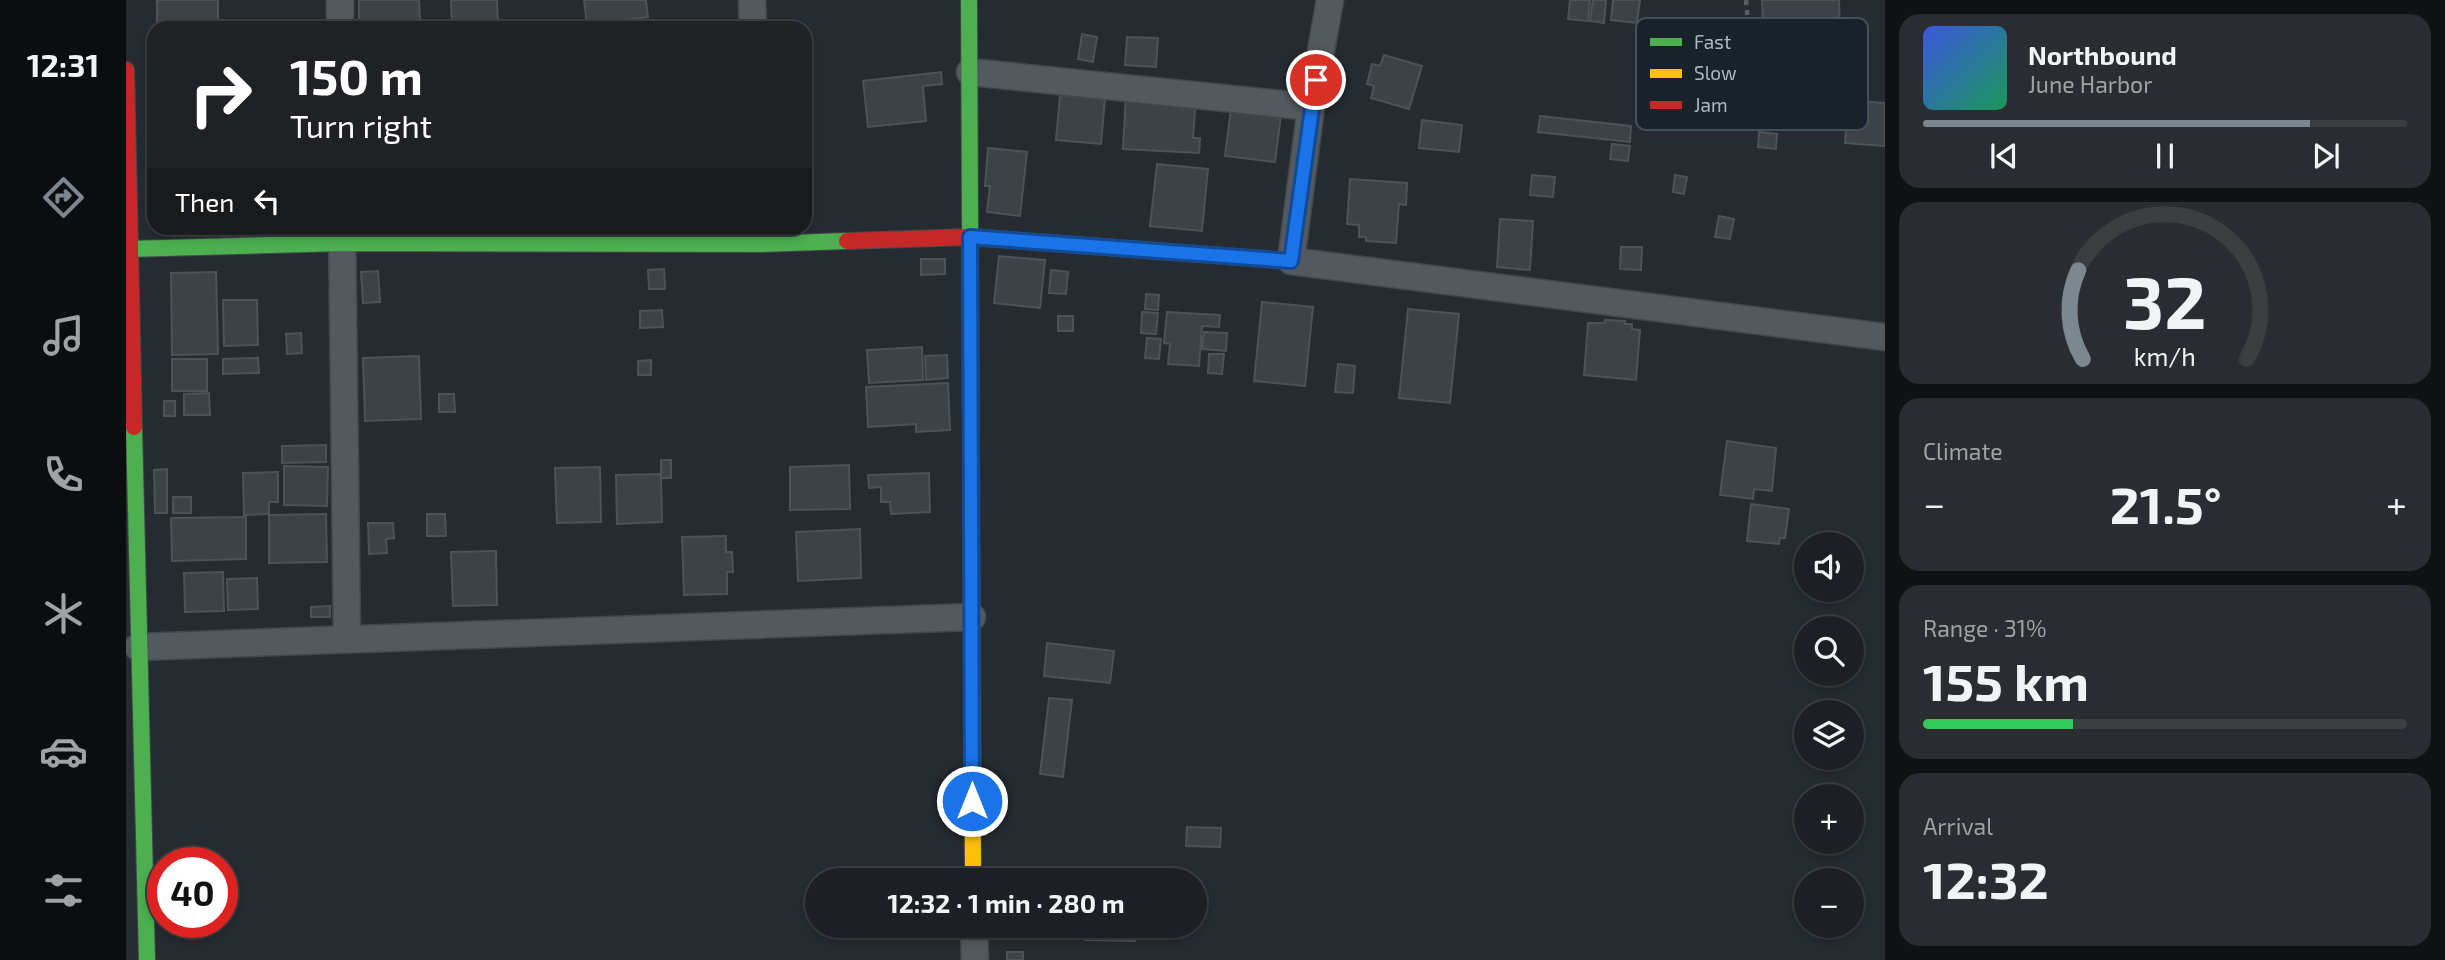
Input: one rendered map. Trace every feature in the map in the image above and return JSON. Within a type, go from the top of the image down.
[{"type":"street","points":[[340,0],[341,21]]},
{"type":"street","points":[[752,0],[753,21]]},
{"type":"street","points":[[969,0],[973,868]]},
{"type":"street","points":[[1291,261],[1311,107],[1330,0]]},
{"type":"street","points":[[126,71],[129,321],[138,647],[135,765],[147,960]]},
{"type":"street","points":[[970,72],[1311,107]]},
{"type":"street","points":[[129,249],[342,235],[970,237],[1291,261],[1885,337]]},
{"type":"street","points":[[342,235],[347,639]]},
{"type":"street","points":[[138,647],[972,617]]},
{"type":"street","points":[[974,938],[975,960]]},
{"type":"path","points":[[1746,0],[1748,18]]},
{"type":"building","points":[[157,0],[218,0],[218,21],[157,21]]},
{"type":"building","points":[[359,0],[419,0],[420,19],[418,21],[359,20]]},
{"type":"building","points":[[451,0],[497,0],[498,21],[452,21]]},
{"type":"building","points":[[584,0],[646,0],[648,17],[587,21]]},
{"type":"building","points":[[1570,0],[1590,0],[1588,21],[1568,19]]},
{"type":"building","points":[[1593,0],[1606,0],[1604,23],[1590,21]]},
{"type":"building","points":[[1613,0],[1640,0],[1636,23],[1611,20]]},
{"type":"building","points":[[1762,0],[1839,0],[1840,18],[1763,18]]},
{"type":"building","points":[[1082,34],[1097,37],[1093,62],[1078,59]]},
{"type":"building","points":[[1127,37],[1158,38],[1156,67],[1125,65]]},
{"type":"building","points":[[1384,55],[1422,66],[1409,109],[1371,98],[1374,86],[1367,84],[1372,64],[1380,66]]},
{"type":"building","points":[[941,72],[942,84],[923,86],[926,121],[868,127],[863,81]]},
{"type":"building","points":[[1126,94],[1196,97],[1193,138],[1200,138],[1199,153],[1123,149]]},
{"type":"building","points":[[1060,95],[1105,99],[1101,144],[1056,140]]},
{"type":"building","points":[[1868,102],[1885,103],[1885,146],[1845,143],[1846,130],[1868,130]]},
{"type":"building","points":[[1231,109],[1281,115],[1275,162],[1225,156]]},
{"type":"building","points":[[1540,116],[1631,126],[1630,142],[1538,132]]},
{"type":"building","points":[[1422,120],[1462,125],[1459,152],[1419,148]]},
{"type":"building","points":[[1759,132],[1777,134],[1776,149],[1758,147]]},
{"type":"building","points":[[1612,144],[1630,146],[1628,161],[1610,159]]},
{"type":"building","points":[[988,148],[1027,152],[1020,216],[987,212],[990,186],[985,186]]},
{"type":"building","points":[[1157,164],[1208,169],[1202,231],[1150,226]]},
{"type":"building","points":[[1532,175],[1555,177],[1553,197],[1530,195]]},
{"type":"building","points":[[1675,175],[1687,177],[1684,194],[1673,192]]},
{"type":"building","points":[[1350,179],[1407,183],[1406,205],[1399,204],[1396,243],[1366,241],[1366,237],[1359,237],[1359,225],[1347,224]]},
{"type":"building","points":[[1719,216],[1734,219],[1730,239],[1715,237]]},
{"type":"building","points":[[1500,219],[1533,221],[1530,270],[1497,267]]},
{"type":"building","points":[[1621,247],[1642,247],[1641,270],[1620,269]]},
{"type":"building","points":[[999,256],[1045,260],[1040,308],[994,303]]},
{"type":"building","points":[[921,259],[945,259],[945,274],[921,275]]},
{"type":"building","points":[[664,269],[665,289],[649,289],[648,270]]},
{"type":"building","points":[[1051,270],[1068,272],[1066,294],[1049,293]]},
{"type":"building","points":[[378,271],[380,302],[363,303],[361,272]]},
{"type":"building","points":[[216,272],[218,354],[172,355],[171,273]]},
{"type":"building","points":[[1146,294],[1159,295],[1158,310],[1145,309]]},
{"type":"building","points":[[223,300],[257,300],[258,345],[224,346]]},
{"type":"building","points":[[1262,302],[1313,307],[1305,386],[1254,381]]},
{"type":"building","points":[[1408,309],[1459,314],[1450,403],[1399,398]]},
{"type":"building","points":[[662,310],[663,327],[640,328],[640,311]]},
{"type":"building","points":[[1142,312],[1158,313],[1156,334],[1141,333]]},
{"type":"building","points":[[1167,312],[1220,315],[1219,327],[1202,326],[1199,366],[1168,364],[1170,344],[1164,343]]},
{"type":"building","points":[[1058,316],[1073,316],[1073,331],[1058,331]]},
{"type":"building","points":[[1605,320],[1625,321],[1625,324],[1632,324],[1632,329],[1640,330],[1636,380],[1584,375],[1588,323],[1605,323]]},
{"type":"building","points":[[1204,332],[1227,333],[1226,351],[1202,349]]},
{"type":"building","points":[[301,333],[302,353],[287,354],[286,334]]},
{"type":"building","points":[[1147,338],[1161,339],[1159,359],[1145,358]]},
{"type":"building","points":[[922,347],[923,380],[869,383],[867,350]]},
{"type":"building","points":[[1209,354],[1224,354],[1222,374],[1208,373]]},
{"type":"building","points":[[947,355],[948,378],[926,380],[925,356]]},
{"type":"building","points":[[419,356],[421,419],[365,421],[363,358]]},
{"type":"building","points":[[258,358],[259,373],[223,374],[223,359]]},
{"type":"building","points":[[172,359],[207,359],[207,391],[172,391]]},
{"type":"building","points":[[651,360],[651,375],[638,375],[638,361]]},
{"type":"building","points":[[1338,364],[1355,366],[1353,393],[1335,392]]},
{"type":"building","points":[[948,383],[950,430],[916,432],[916,424],[868,427],[866,387]]},
{"type":"building","points":[[209,393],[210,415],[184,415],[184,394]]},
{"type":"building","points":[[439,394],[454,394],[455,412],[439,412]]},
{"type":"building","points":[[164,401],[175,401],[175,416],[164,416]]},
{"type":"building","points":[[1727,441],[1776,448],[1772,491],[1754,489],[1753,499],[1720,495]]},
{"type":"building","points":[[326,445],[326,462],[282,463],[282,446]]},
{"type":"building","points":[[661,460],[671,460],[671,478],[661,478]]},
{"type":"building","points":[[849,465],[850,509],[790,510],[790,467]]},
{"type":"building","points":[[284,466],[328,467],[327,506],[284,505]]},
{"type":"building","points":[[600,467],[601,522],[557,523],[555,468]]},
{"type":"building","points":[[167,469],[167,513],[155,513],[154,470]]},
{"type":"building","points":[[278,472],[278,502],[269,502],[269,514],[244,515],[243,473]]},
{"type":"building","points":[[929,473],[930,512],[891,514],[890,502],[881,502],[881,487],[869,488],[868,475]]},
{"type":"building","points":[[661,474],[662,522],[617,524],[616,475]]},
{"type":"building","points":[[173,497],[191,497],[191,513],[173,513]]},
{"type":"building","points":[[1751,504],[1789,509],[1785,538],[1780,538],[1779,544],[1747,541]]},
{"type":"building","points":[[326,514],[327,562],[269,563],[269,515]]},
{"type":"building","points":[[427,514],[445,514],[446,536],[427,536]]},
{"type":"building","points":[[246,517],[246,559],[172,561],[171,518]]},
{"type":"building","points":[[368,523],[393,523],[394,538],[386,539],[387,553],[369,554]]},
{"type":"building","points":[[860,529],[861,578],[798,581],[796,532]]},
{"type":"building","points":[[726,536],[726,552],[732,552],[733,572],[727,572],[727,594],[684,595],[682,537]]},
{"type":"building","points":[[496,551],[497,605],[453,606],[451,552]]},
{"type":"building","points":[[223,572],[224,611],[185,612],[184,573]]},
{"type":"building","points":[[257,578],[258,609],[228,610],[227,579]]},
{"type":"building","points":[[330,606],[330,617],[311,617],[311,607]]},
{"type":"building","points":[[1047,643],[1114,651],[1110,683],[1044,676]]},
{"type":"building","points":[[1049,698],[1072,700],[1063,777],[1040,774]]},
{"type":"building","points":[[1187,827],[1221,828],[1220,847],[1186,846]]},
{"type":"building","points":[[1085,938],[1135,938],[1135,941]]},
{"type":"building","points":[[1007,952],[1023,952],[1023,960],[1007,960]]},
{"type":"traffic: fast","points":[[969,0],[972,655]]},
{"type":"traffic: fast","points":[[129,249],[342,243],[762,244],[847,241]]},
{"type":"traffic: fast","points":[[1172,252],[1291,261]]},
{"type":"traffic: fast","points":[[134,427],[147,960]]},
{"type":"traffic: slow","points":[[972,655],[973,868]]},
{"type":"traffic: jam","points":[[126,70],[134,427]]},
{"type":"traffic: jam","points":[[847,241],[970,237],[1172,252]]},
{"type":"route","points":[[972,801],[970,237],[1291,261],[1316,80]]}]
